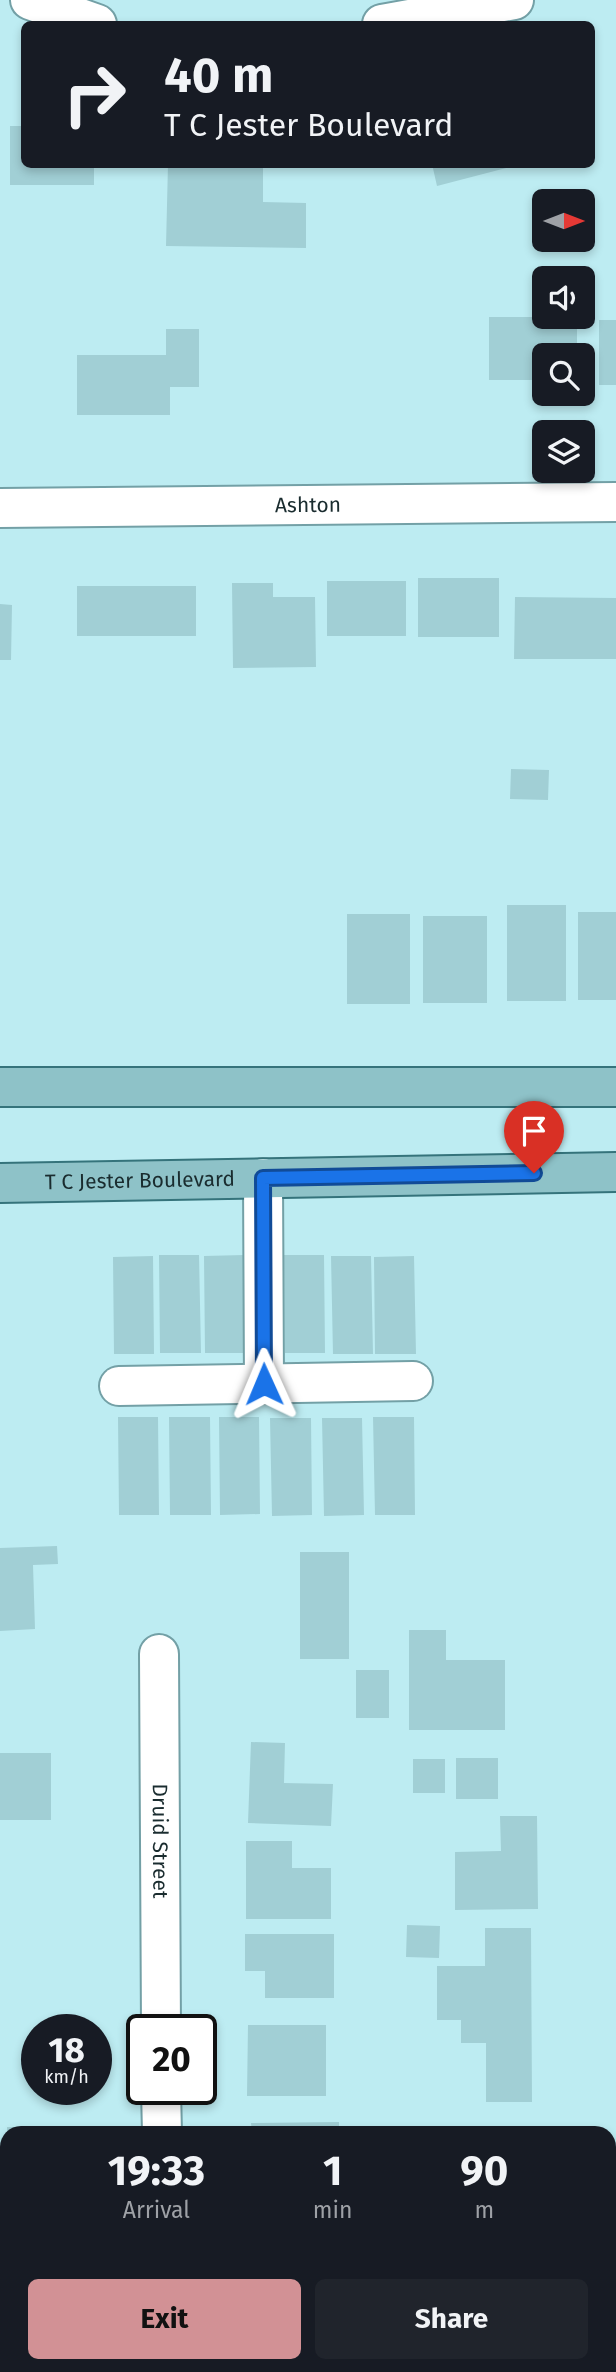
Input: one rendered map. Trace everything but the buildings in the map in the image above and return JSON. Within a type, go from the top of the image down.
[{"type":"main road","points":[[0,1087],[616,1087]]},
{"type":"main road","name":"T C Jester Boulevard","points":[[0,1182],[616,1172]]},
{"type":"street","points":[[30,0],[89,21]]},
{"type":"street","points":[[398,21],[514,0]]},
{"type":"street","name":"Ashton","points":[[0,508],[616,502]]},
{"type":"street","points":[[263,1178],[264,1384]]},
{"type":"street","points":[[119,1387],[413,1381]]},
{"type":"street","name":"Druid Street","points":[[159,1654],[161,2014]]},
{"type":"street","points":[[161,2105],[162,2126]]},
{"type":"route","points":[[264,1384],[263,1178],[534,1173]]}]
